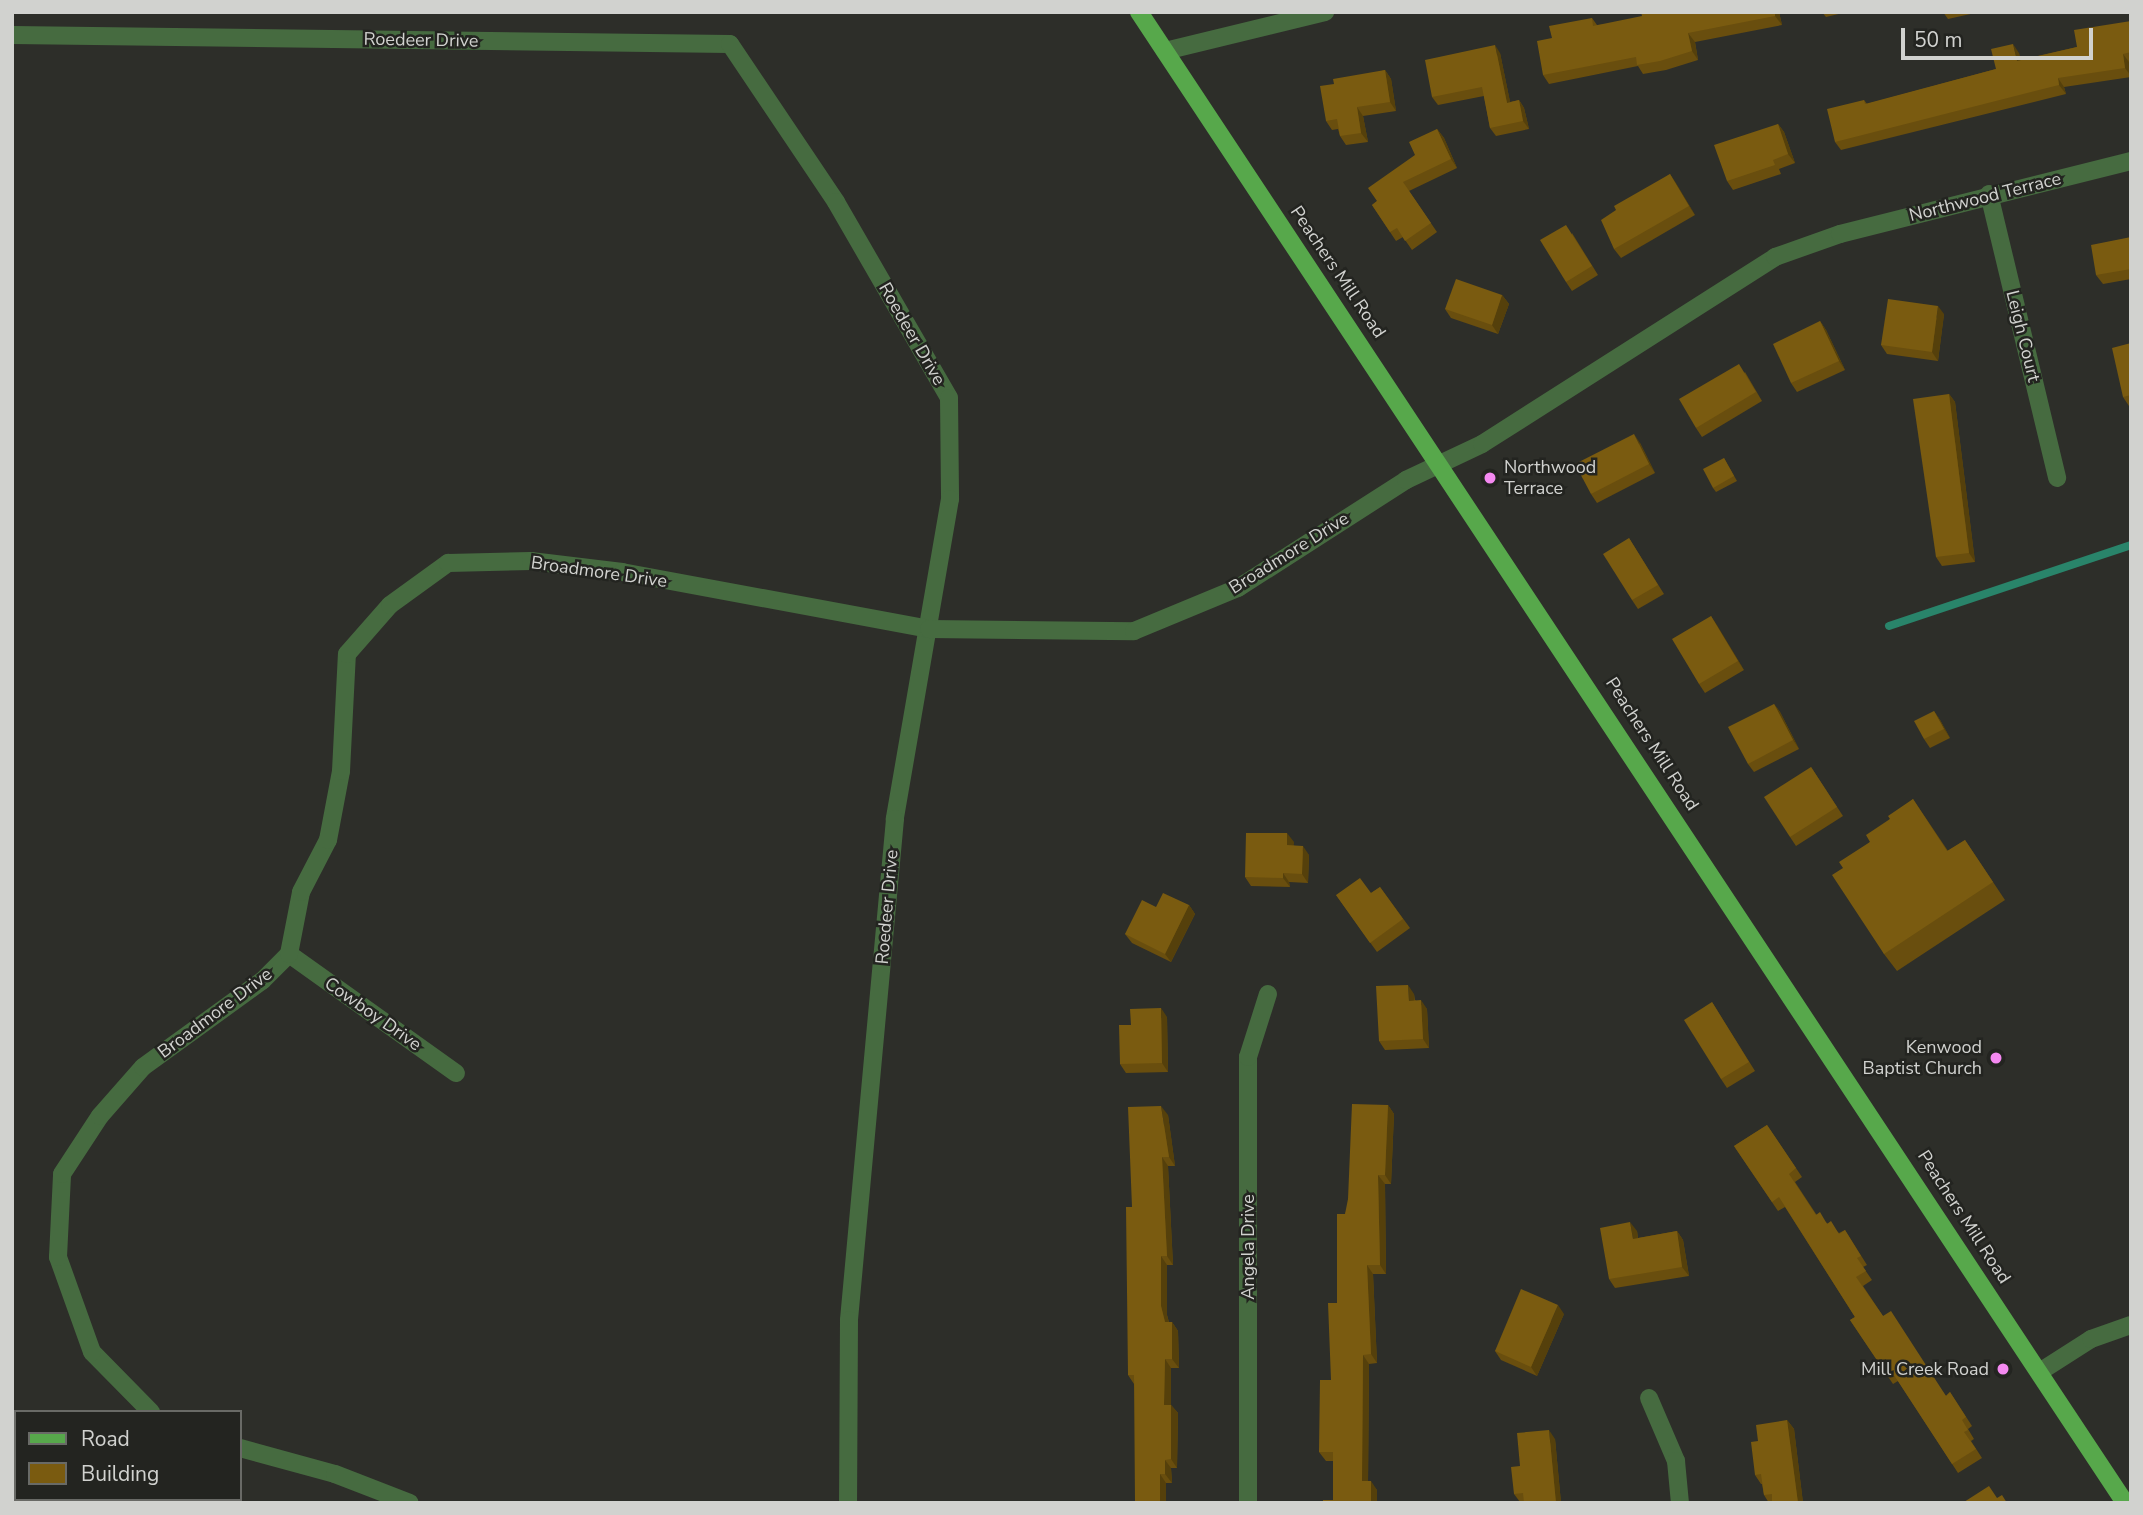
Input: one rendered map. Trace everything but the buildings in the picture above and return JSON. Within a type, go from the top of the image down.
[{"type":"main road","name":"Peachers Mill Road","points":[[1139,12],[1442,465],[2041,1371],[2125,1503]]},
{"type":"street","points":[[1165,51],[1325,12]]},
{"type":"street","name":"Roedeer Drive","points":[[12,35],[730,44],[836,202],[949,398],[950,499],[895,819],[849,1320],[848,1503]]},
{"type":"street","name":"Northwood Terrace","points":[[1442,465],[1775,257],[1840,234],[1989,194],[2131,161]]},
{"type":"street","name":"Leigh Court","points":[[1989,194],[2057,478]]},
{"type":"street","name":"Broadmore Drive","points":[[149,1410],[92,1352],[58,1257],[62,1174],[100,1116],[143,1068],[251,989],[289,954],[301,892],[328,840],[337,794],[347,654],[390,605],[448,564],[531,561],[622,572],[929,629],[1135,631],[1238,588],[1406,480],[1442,465]]},
{"type":"street","name":"Cowboy Drive","points":[[289,954],[456,1073]]},
{"type":"street","name":"Angela Drive","points":[[1248,1503],[1248,1057],[1268,994]]},
{"type":"street","points":[[2041,1371],[2091,1339],[2131,1325]]},
{"type":"street","points":[[1648,1398],[1676,1461],[1680,1503]]},
{"type":"street","points":[[242,1448],[410,1503]]},
{"type":"waterway","points":[[1889,626],[2131,545]]},
{"type":"place","name":"Northwood Terrace","points":[[1490,478]]},
{"type":"place","name":"Kenwood Baptist Church","points":[[1996,1058]]},
{"type":"place","name":"Mill Creek Road","points":[[2003,1369]]}]
